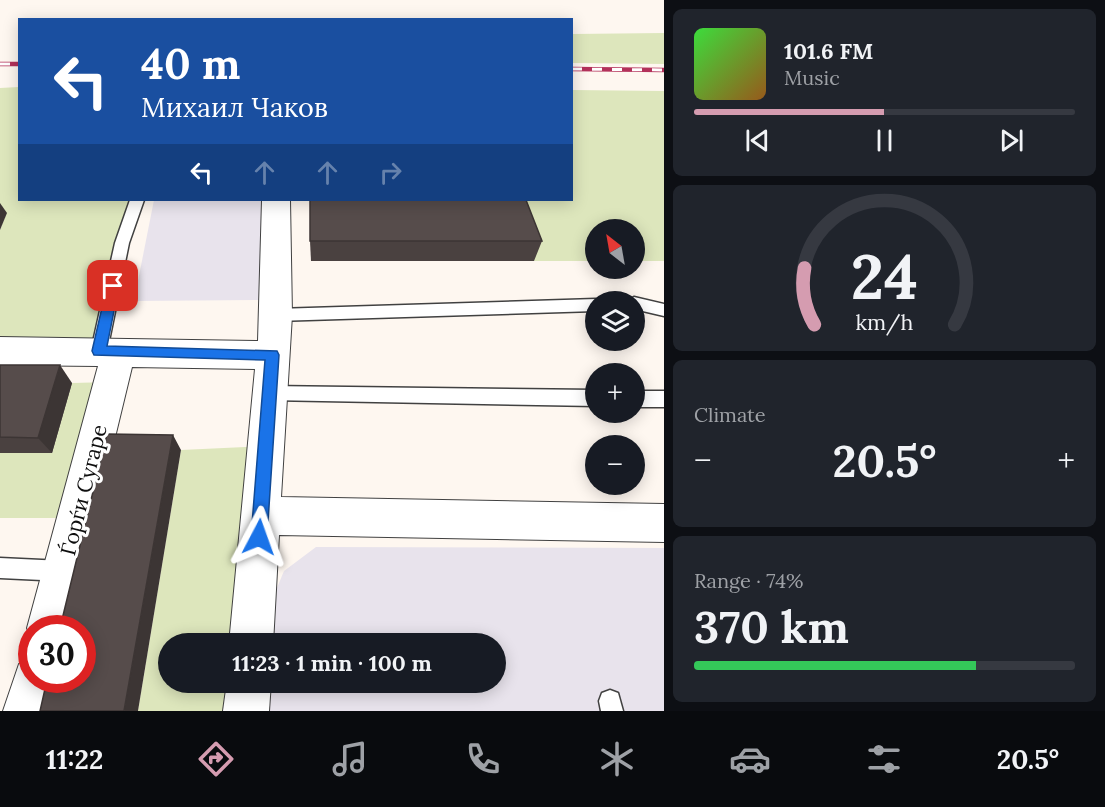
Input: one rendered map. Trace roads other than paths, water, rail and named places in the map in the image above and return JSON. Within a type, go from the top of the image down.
[{"type":"street","points":[[252,633],[268,393],[276,315],[276,201]]},
{"type":"street","points":[[0,351],[272,355]]},
{"type":"street","name":"Ѓорѓи Сугаре","points":[[51,615],[63,571],[109,351]]},
{"type":"street","points":[[261,516],[664,523]]},
{"type":"street","points":[[26,711],[31,693]]},
{"type":"street","points":[[246,711],[248,693]]},
{"type":"lane","points":[[109,351],[122,243],[137,201]]},
{"type":"lane","points":[[276,315],[585,304]]},
{"type":"lane","points":[[645,306],[664,310]]},
{"type":"lane","points":[[268,393],[585,398]]},
{"type":"lane","points":[[645,399],[664,399]]},
{"type":"lane","points":[[0,568],[63,571]]},
{"type":"railway","points":[[0,64],[18,64]]},
{"type":"railway","points":[[573,69],[664,70]]}]
